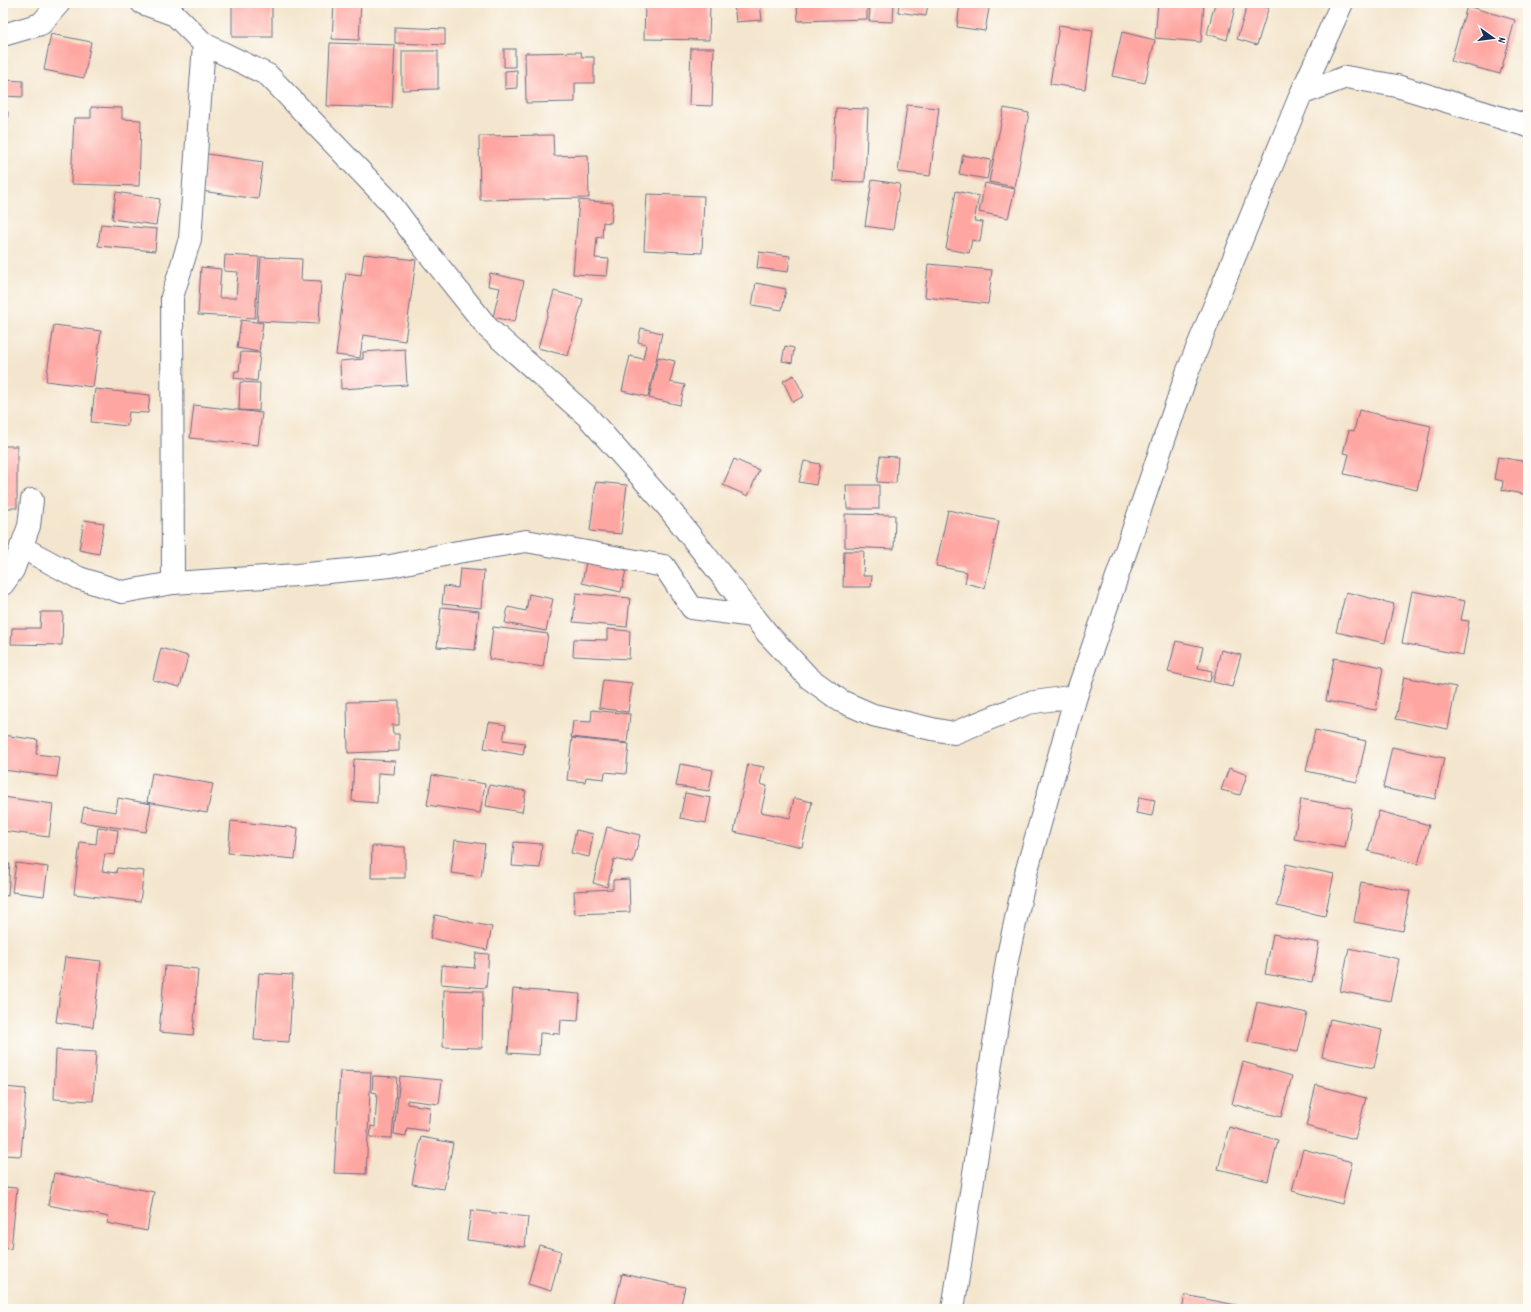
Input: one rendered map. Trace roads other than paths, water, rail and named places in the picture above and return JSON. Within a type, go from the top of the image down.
[{"type":"street","points":[[3,35],[41,24],[58,3]]},
{"type":"street","points":[[142,3],[178,9],[204,44],[268,75],[383,194],[488,328],[587,416],[666,505],[753,616],[809,678],[841,701],[873,716],[932,730],[954,733],[1028,703],[1076,696]]},
{"type":"street","points":[[953,1309],[1007,960],[1026,873],[1076,696],[1187,373],[1301,94],[1342,3]]},
{"type":"street","points":[[173,583],[172,297],[190,239],[204,44]]},
{"type":"street","points":[[1301,94],[1346,77],[1397,86],[1528,126]]},
{"type":"street","points":[[3,584],[13,570],[29,526],[32,500]]},
{"type":"street","points":[[21,547],[79,578],[122,592],[173,583],[297,575],[391,566],[458,552],[526,541],[664,566],[692,608],[753,616]]}]
